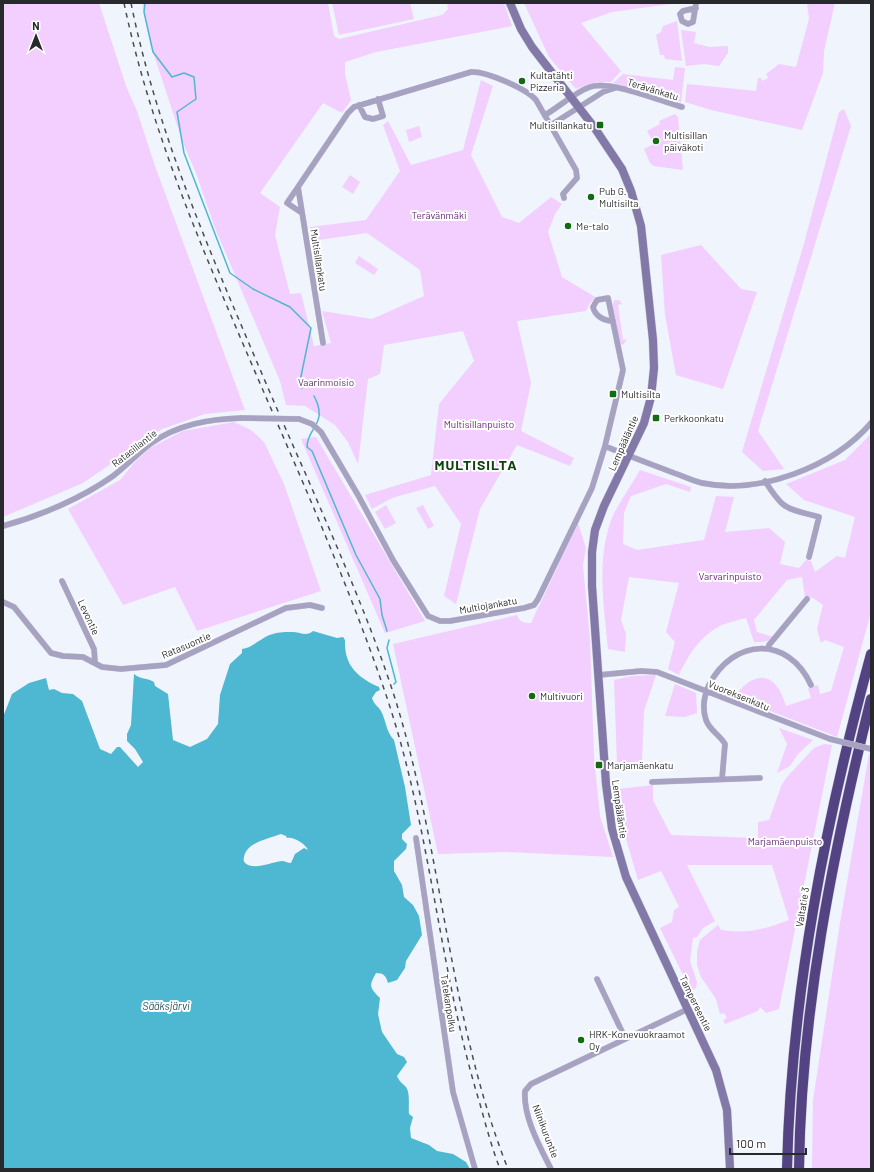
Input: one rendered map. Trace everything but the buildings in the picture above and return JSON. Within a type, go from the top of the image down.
[{"type":"highway","name":"Valtatie 3","points":[[787,1169],[798,1020],[814,903],[845,755],[871,654]]},
{"type":"highway","points":[[800,1169],[800,1126],[810,1021],[819,950],[838,838],[871,699]]},
{"type":"main road","name":"Lempääläntie","points":[[510,3],[526,37],[622,168],[632,194],[641,226],[653,340],[654,376],[650,406],[630,456],[604,506],[593,540],[592,586],[609,815],[617,853]]},
{"type":"main road","name":"Tampereentie","points":[[617,853],[633,896],[710,1055],[723,1090],[728,1121],[730,1169]]},
{"type":"street","points":[[302,212],[287,203],[348,113],[359,105],[471,72],[479,72],[529,94],[536,100],[551,124],[578,175],[563,194],[564,198]]},
{"type":"street","name":"Terävänkatu","points":[[571,98],[589,87],[597,85],[619,88],[682,107]]},
{"type":"street","name":"Terävänkatu","points":[[579,108],[603,92],[619,88]]},
{"type":"street","points":[[545,115],[571,98]]},
{"type":"street","points":[[359,105],[365,117],[373,119],[383,116],[378,99]]},
{"type":"street","points":[[551,124],[579,108]]},
{"type":"street","name":"Multisillankatu","points":[[298,187],[323,343]]},
{"type":"street","name":"Multiojankatu","points":[[350,480],[393,560],[428,616],[440,621],[450,621],[534,605],[592,488],[605,446],[622,370],[613,321],[608,298],[597,300],[593,307],[594,313],[604,320],[613,321]]},
{"type":"street","name":"Ratasillantie","points":[[3,526],[28,519],[93,488],[114,475],[150,444],[180,428],[211,420],[242,418],[299,419],[312,424],[321,432],[350,480]]},
{"type":"street","points":[[605,446],[706,483],[737,485],[765,481],[796,473],[825,460],[850,443],[871,423]]},
{"type":"street","points":[[765,481],[776,499],[786,507],[819,517],[809,557]]},
{"type":"street","name":"Levontie","points":[[62,582],[94,649],[95,662]]},
{"type":"street","points":[[768,649],[769,645],[807,600]]},
{"type":"street","name":"Ratasuontie","points":[[3,602],[14,607],[51,654],[83,657],[102,667],[109,668],[166,665],[286,608],[310,605],[322,608]]},
{"type":"street","points":[[722,780],[725,744],[712,731],[706,721],[704,708],[706,691],[714,676],[727,660],[748,650],[768,649],[781,652],[792,658],[803,670],[811,685]]},
{"type":"street","name":"Vuoreksenkatu","points":[[599,675],[633,671],[653,671],[830,739],[871,749]]},
{"type":"street","points":[[652,782],[760,778]]},
{"type":"street","name":"Tatekanpolku","points":[[416,838],[453,1092],[475,1169]]},
{"type":"street","points":[[597,979],[625,1038]]},
{"type":"street","name":"Niinikuruntie","points":[[551,1169],[532,1127],[524,1098],[525,1091],[531,1084],[688,1009]]},
{"type":"green space","points":[[3,3],[99,3],[126,86],[137,111],[155,166],[245,410],[205,414],[162,429],[83,483],[3,517]]},
{"type":"green space","points":[[142,3],[328,3],[334,36],[339,39],[442,15],[448,9],[447,3],[504,3],[512,26],[376,52],[345,62],[345,74],[351,100],[342,113],[323,103],[260,193],[280,207],[275,235],[290,294],[301,293],[314,346],[331,343],[322,311],[372,319],[424,296],[420,270],[367,233],[312,241],[310,227],[366,220],[400,171],[383,125],[388,121],[411,165],[463,150],[481,80],[493,86],[471,155],[502,217],[519,223],[551,197],[562,204],[555,214],[548,232],[562,277],[595,297],[586,311],[517,321],[531,383],[521,431],[574,458],[570,466],[517,445],[480,509],[456,604],[444,596],[461,524],[435,486],[392,498],[372,509],[365,495],[431,475],[439,404],[474,361],[463,331],[384,345],[380,374],[368,379],[358,464],[348,442],[335,425],[305,406],[286,405],[280,381],[215,228],[196,173],[183,143],[150,43]]},
{"type":"green space","points":[[332,3],[410,3],[414,19],[339,35]]},
{"type":"green space","points":[[524,3],[677,3],[612,12],[581,23],[621,71],[611,82],[597,82],[576,89],[549,57]]},
{"type":"green space","points":[[807,3],[835,3],[824,51],[823,73],[802,130],[711,110],[685,102],[687,84],[756,91],[758,78],[761,78],[762,81],[768,78],[766,74],[779,64],[796,67],[809,19]]},
{"type":"green space","points":[[677,21],[682,61],[665,59],[664,55],[660,55],[656,35],[661,32],[663,26]]},
{"type":"green space","points":[[681,30],[696,32],[694,43],[709,47],[728,46],[728,53],[719,66],[704,64],[686,66]]},
{"type":"green space","points":[[675,67],[685,68],[681,102],[613,83],[623,74],[673,80]]},
{"type":"green space","points":[[844,109],[851,126],[758,431],[784,469],[763,471],[742,452],[803,247],[839,112]]},
{"type":"green space","points":[[675,114],[678,117],[683,170],[654,166],[650,163],[644,149],[654,144],[647,131],[660,124],[659,121]]},
{"type":"green space","points":[[419,126],[422,137],[409,142],[406,130]]},
{"type":"green space","points":[[350,175],[360,182],[353,194],[342,187]]},
{"type":"green space","points":[[701,245],[741,289],[757,292],[723,389],[676,375],[665,315],[661,255]]},
{"type":"green space","points":[[359,256],[378,269],[374,275],[355,263]]},
{"type":"green space","points":[[615,300],[619,300],[622,304],[618,305],[623,340],[627,339],[623,345],[620,343],[612,305]]},
{"type":"green space","points":[[234,422],[251,430],[264,442],[284,484],[321,591],[197,631],[175,587],[123,605],[68,509],[120,480],[134,463],[150,448],[183,431]]},
{"type":"green space","name":"Varvarinpuisto","points":[[871,434],[871,612],[837,737],[734,697],[742,688],[757,678],[771,680],[782,694],[786,706],[811,698],[808,688],[818,685],[820,694],[831,691],[844,647],[825,640],[821,643],[817,629],[823,605],[813,598],[805,597],[802,577],[787,580],[754,620],[757,632],[773,637],[771,639],[764,642],[754,642],[746,618],[722,625],[714,629],[696,646],[679,675],[668,669],[675,642],[666,632],[679,583],[629,577],[621,620],[626,634],[625,652],[608,649],[602,583],[604,550],[612,518],[640,470],[691,487],[690,492],[666,484],[631,496],[624,513],[623,544],[637,550],[704,540],[716,496],[734,497],[725,532],[769,528],[785,542],[780,564],[799,568],[806,560],[811,561],[815,572],[837,556],[845,558],[855,517],[804,500],[786,484],[845,460]]},
{"type":"green space","points":[[316,437],[425,621],[385,633],[301,439]]},
{"type":"green space","points":[[386,505],[396,523],[385,529],[375,512]]},
{"type":"green space","points":[[423,505],[434,526],[428,529],[416,508]]},
{"type":"green space","points":[[578,523],[586,548],[583,565],[590,640],[594,757],[600,816],[613,857],[506,852],[438,854],[393,644],[517,615],[522,622],[531,623]]},
{"type":"green space","points":[[656,675],[644,711],[642,762],[617,764],[614,680],[632,676]]},
{"type":"green space","points":[[675,684],[696,693],[697,713],[685,717],[665,716]]},
{"type":"green space","points":[[779,728],[813,740],[798,754],[790,766],[777,773],[787,744]]},
{"type":"green space","name":"Marjamäenpuisto","points":[[824,744],[832,745],[779,1009],[766,1013],[760,1007],[758,1011],[725,1024],[723,1020],[727,1018],[724,1013],[720,1014],[716,999],[701,977],[697,965],[697,951],[700,940],[718,925],[721,930],[747,931],[772,926],[789,920],[772,865],[687,865],[715,921],[703,928],[697,937],[693,938],[690,961],[697,982],[696,988],[691,991],[660,928],[672,922],[674,910],[679,907],[661,871],[638,880],[624,832],[619,789],[653,785],[653,800],[671,835],[758,838],[758,822],[769,820],[782,784],[814,748]]},
{"type":"green space","points":[[869,754],[871,755],[871,1169],[812,1169],[813,1100],[840,923]]},
{"type":"water","name":"Sääksjärvi","points":[[313,631],[337,638],[343,637],[345,640],[347,656],[353,669],[364,679],[379,687],[380,690],[376,692],[372,698],[381,711],[389,733],[394,740],[405,787],[411,825],[402,834],[402,839],[407,844],[406,849],[394,861],[394,871],[402,885],[404,897],[413,905],[419,916],[422,935],[406,961],[405,968],[397,980],[388,983],[384,975],[376,973],[371,986],[380,998],[378,1014],[382,1032],[397,1054],[404,1057],[407,1062],[397,1076],[408,1092],[409,1114],[413,1117],[410,1128],[411,1138],[429,1145],[437,1151],[453,1154],[466,1162],[470,1169],[3,1169],[3,717],[12,694],[29,683],[46,678],[49,690],[54,689],[62,693],[73,694],[82,701],[100,749],[111,754],[117,747],[120,747],[138,767],[143,762],[135,749],[127,741],[127,734],[131,725],[134,674],[138,677],[154,682],[155,686],[168,694],[173,740],[190,747],[207,739],[218,724],[220,695],[230,664],[242,653],[242,649],[250,647],[265,637],[275,633],[310,633]],"holes":[[[281,834],[287,838],[293,838],[299,841],[305,845],[308,850],[304,848],[295,854],[291,863],[282,861],[261,866],[252,866],[244,862],[246,852],[254,844]]]},
{"type":"waterway","points":[[145,3],[144,12],[153,52],[172,77],[184,73],[194,77],[196,99],[177,112],[184,153],[230,273],[253,289],[290,307],[311,328],[300,381],[302,388]]},
{"type":"waterway","points":[[314,396],[318,405],[319,413],[316,424],[308,440],[307,447],[312,451],[356,555],[380,599],[382,615],[387,631]]},
{"type":"waterway","points":[[389,640],[387,648],[396,682],[394,684]]},
{"type":"railway","points":[[124,3],[144,84],[170,163],[200,241],[331,549],[384,689],[400,740],[413,792],[454,1001],[466,1053],[489,1137],[500,1169]]},
{"type":"railway","points":[[131,3],[150,80],[187,192],[231,301],[352,582],[392,689],[409,748],[423,809],[471,1051],[488,1111],[508,1169]]},
{"type":"place","name":"Kultatähti Pizzeria","points":[[522,81]]},
{"type":"place","name":"Multisillankatu","points":[[600,125]]},
{"type":"place","name":"Multisillan päiväkoti","points":[[656,141]]},
{"type":"place","name":"Pub G. Multisilta","points":[[591,197]]},
{"type":"place","name":"Me-talo","points":[[568,226]]},
{"type":"place","name":"Multisilta","points":[[613,394]]},
{"type":"place","name":"Perkkoonkatu","points":[[656,418]]},
{"type":"place","name":"Multivuori","points":[[532,696]]},
{"type":"place","name":"Marjamäenkatu","points":[[599,765]]},
{"type":"place","name":"HRK-Konevuokraamot Oy","points":[[581,1040]]},
{"type":"district","name":"MULTISILTA","points":[[476,465]]},
{"type":"park label","name":"Terävänmäki","points":[[439,215]]},
{"type":"park label","name":"Vaarinmoisio","points":[[326,382]]},
{"type":"park label","name":"Multisillanpuisto","points":[[479,424]]}]
